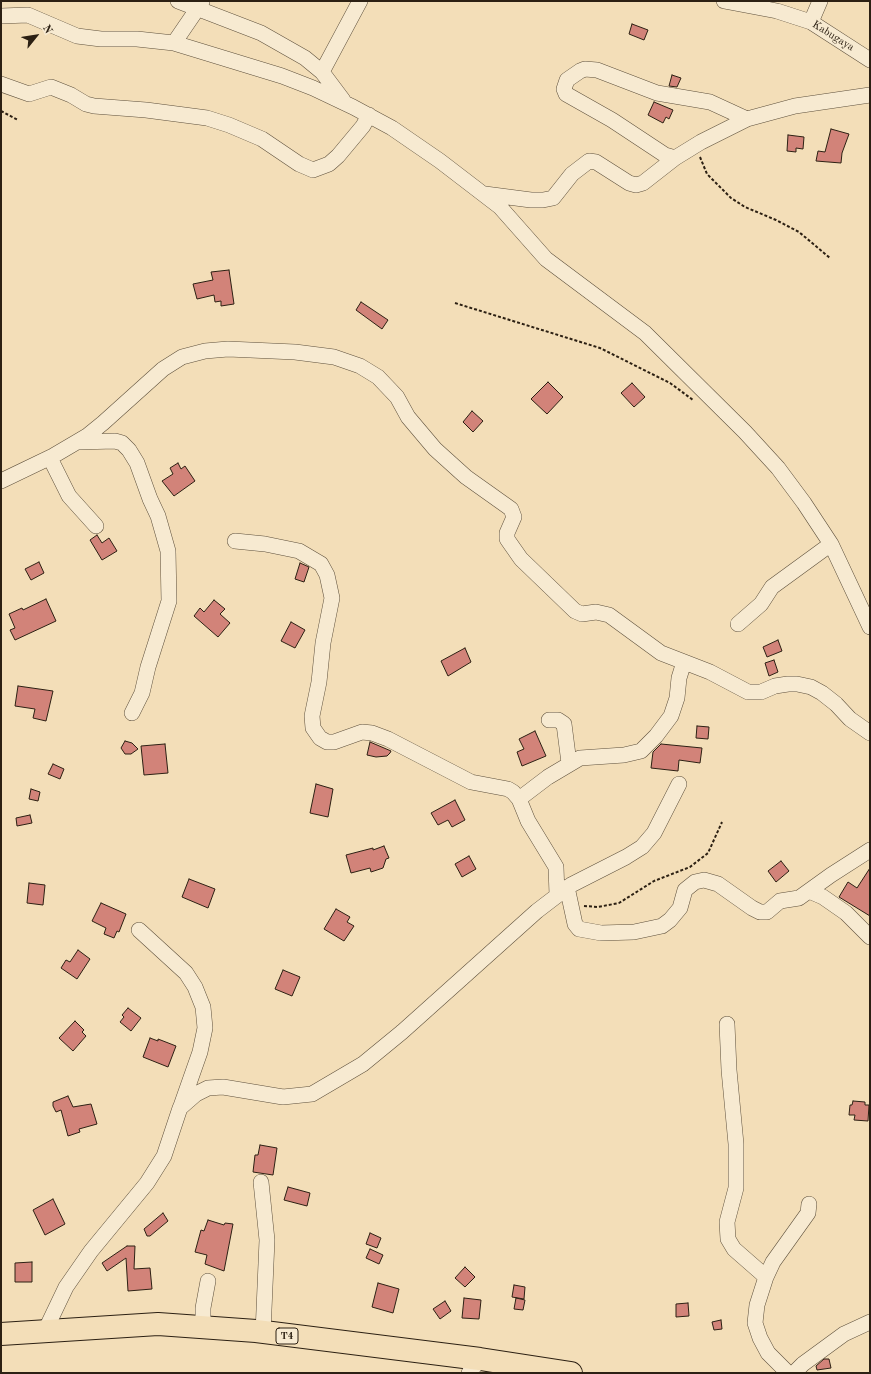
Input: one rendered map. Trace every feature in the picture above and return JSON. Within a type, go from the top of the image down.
[{"type":"highway","name":"T4","points":[[1,1334],[158,1324],[263,1333],[475,1366],[571,1373]]},
{"type":"street","points":[[178,1],[200,5],[261,33],[305,58],[322,72],[343,101]]},
{"type":"street","points":[[322,72],[360,1]]},
{"type":"street","name":"Kabugaya","points":[[724,1],[778,11],[811,22],[870,60]]},
{"type":"street","points":[[811,22],[820,1]]},
{"type":"street","points":[[174,42],[200,5]]},
{"type":"street","points":[[1,16],[28,15],[77,36],[102,39],[137,39],[174,42],[282,76],[343,101],[408,139],[485,194],[500,207],[546,260],[645,333],[710,396],[778,468],[804,503],[831,544],[870,624]]},
{"type":"street","points":[[675,158],[665,156],[612,120],[566,94],[564,89],[567,80],[585,69],[597,70],[657,93],[710,102],[747,119]]},
{"type":"street","points":[[1,84],[29,94],[51,87],[71,95],[80,102],[94,106],[146,110],[207,118],[229,125],[262,139],[299,164],[313,170],[329,164],[338,156],[363,126],[369,115]]},
{"type":"street","points":[[485,194],[531,200],[553,198],[572,174],[589,162],[596,162],[629,183],[636,185],[643,182],[675,158],[701,142],[747,119],[795,106],[870,95]]},
{"type":"street","points":[[1,481],[50,458],[76,442],[103,423],[163,368],[182,357],[205,351],[228,349],[295,352],[334,357],[360,366],[378,377],[397,397],[408,417],[436,449],[466,477],[511,510],[514,517],[507,533],[507,539],[521,559],[575,611],[582,614],[596,612],[609,615],[657,651],[710,672],[748,692],[761,692],[775,686],[788,684],[812,687],[836,704],[850,719],[870,733]]},
{"type":"street","points":[[76,442],[115,441],[122,443],[129,450],[144,479],[150,499],[158,516],[168,551],[169,601],[148,667],[142,693],[132,712]]},
{"type":"street","points":[[50,458],[69,496],[96,526]]},
{"type":"street","points":[[235,541],[265,544],[298,551],[321,564],[327,575],[331,587],[332,604],[312,716],[313,728],[320,738],[327,742],[339,741],[362,732],[380,736],[471,782],[508,789],[519,799],[528,821],[556,867],[562,891],[572,906],[575,924],[579,930],[601,933],[634,932],[662,926],[670,920],[680,908],[685,890],[695,882],[704,880],[718,884],[760,912],[767,912],[780,901],[787,899],[793,900],[809,891],[870,850]]},
{"type":"street","points":[[738,624],[761,604],[772,587],[831,544]]},
{"type":"street","points":[[519,799],[548,777],[569,763],[580,758],[624,755],[640,751],[656,736],[671,716],[677,698],[679,678],[684,662]]},
{"type":"street","points":[[549,720],[558,720],[564,724],[569,763]]},
{"type":"street","points":[[180,1108],[196,1094],[208,1088],[224,1087],[283,1097],[312,1094],[363,1064],[402,1032],[502,940],[562,891],[642,847],[654,833],[679,784]]},
{"type":"street","points":[[809,891],[823,897],[846,913],[870,937]]},
{"type":"street","points":[[45,1331],[66,1287],[91,1252],[148,1183],[164,1156],[200,1052],[205,1028],[203,1007],[195,987],[186,972],[139,930]]},
{"type":"street","points":[[727,1024],[729,1070],[736,1144],[736,1188],[727,1222],[728,1239],[734,1249],[766,1277]]},
{"type":"street","points":[[261,1182],[266,1222],[267,1255],[263,1333]]},
{"type":"street","points":[[788,1373],[768,1353],[760,1338],[755,1323],[757,1305],[766,1277],[781,1248],[808,1213],[809,1204]]},
{"type":"street","points":[[203,1328],[203,1308],[208,1281]]},
{"type":"street","points":[[794,1373],[834,1341],[864,1324],[870,1336]]},
{"type":"path","points":[[1,111],[18,120]]},
{"type":"path","points":[[701,142],[699,152],[702,165],[707,174],[724,193],[744,207],[776,220],[799,232],[830,258]]},
{"type":"path","points":[[455,303],[600,348],[670,383],[698,404]]},
{"type":"path","points":[[572,906],[598,907],[618,903],[654,881],[690,867],[708,853],[722,822]]},
{"type":"building","points":[[632,24],[648,30],[644,40],[629,34]]},
{"type":"building","points":[[672,75],[681,78],[677,87],[669,86]]},
{"type":"building","points":[[654,102],[673,110],[669,119],[666,117],[663,123],[648,115]]},
{"type":"building","points":[[831,129],[849,134],[842,153],[841,163],[816,161],[818,151],[825,152]]},
{"type":"building","points":[[788,135],[804,137],[803,149],[796,148],[796,152],[787,151]]},
{"type":"building","points":[[229,270],[234,304],[221,306],[221,301],[215,302],[214,295],[197,299],[193,284],[213,280],[211,272]]},
{"type":"building","points":[[361,302],[388,320],[382,329],[356,310]]},
{"type":"building","points":[[548,382],[563,397],[547,414],[531,399]]},
{"type":"building","points":[[632,383],[645,397],[634,407],[621,393]]},
{"type":"building","points":[[472,411],[483,421],[473,432],[463,422]]},
{"type":"building","points":[[178,463],[181,469],[185,466],[195,481],[174,496],[162,481],[173,474],[170,468]]},
{"type":"building","points":[[97,535],[102,543],[109,538],[117,551],[102,560],[90,540]]},
{"type":"building","points":[[39,562],[44,573],[31,580],[25,569]]},
{"type":"building","points":[[300,563],[309,567],[304,582],[295,579]]},
{"type":"building","points":[[46,599],[56,621],[15,640],[10,630],[15,628],[9,614],[22,608],[23,610]]},
{"type":"building","points":[[214,600],[225,609],[220,614],[230,623],[218,637],[194,616],[200,608],[204,612]]},
{"type":"building","points":[[291,622],[305,630],[295,648],[281,641]]},
{"type":"building","points":[[778,640],[782,651],[767,657],[763,647]]},
{"type":"building","points":[[465,648],[471,662],[448,676],[441,661]]},
{"type":"building","points":[[774,660],[778,672],[769,676],[765,663]]},
{"type":"building","points":[[18,686],[53,691],[46,721],[33,718],[35,709],[15,706]]},
{"type":"building","points":[[697,726],[709,727],[708,739],[696,738]]},
{"type":"building","points":[[535,731],[546,756],[522,766],[517,752],[524,749],[519,739]]},
{"type":"building","points":[[125,741],[132,743],[138,749],[131,754],[125,754],[121,748]]},
{"type":"building","points":[[370,742],[391,751],[387,756],[376,757],[367,755]]},
{"type":"building","points":[[165,744],[168,773],[144,775],[141,746]]},
{"type":"building","points":[[661,744],[702,748],[700,763],[679,760],[678,771],[651,768],[653,752]]},
{"type":"building","points":[[53,764],[64,769],[60,779],[48,774]]},
{"type":"building","points":[[316,784],[333,789],[328,817],[310,813]]},
{"type":"building","points":[[31,789],[40,792],[38,801],[29,799]]},
{"type":"building","points":[[455,800],[465,820],[452,827],[448,820],[438,825],[431,813]]},
{"type":"building","points":[[30,815],[32,823],[17,826],[16,818]]},
{"type":"building","points":[[384,846],[389,858],[386,859],[383,868],[371,872],[370,868],[351,873],[346,855],[373,848],[373,850]]},
{"type":"building","points":[[469,856],[476,869],[462,877],[455,864]]},
{"type":"building","points":[[781,861],[789,871],[776,882],[768,871]]},
{"type":"building","points":[[870,868],[870,916],[839,897],[848,882],[857,888]]},
{"type":"building","points":[[189,879],[215,889],[208,908],[182,897]]},
{"type":"building","points":[[29,883],[45,885],[43,905],[27,903]]},
{"type":"building","points":[[101,903],[126,914],[119,932],[117,931],[114,938],[104,934],[106,928],[92,921]]},
{"type":"building","points":[[336,909],[350,917],[347,922],[354,926],[344,941],[324,929]]},
{"type":"building","points":[[78,950],[90,959],[77,979],[61,968],[66,960],[70,962]]},
{"type":"building","points":[[283,970],[300,977],[292,996],[275,989]]},
{"type":"building","points":[[128,1008],[141,1018],[131,1031],[120,1022],[124,1017],[122,1015]]},
{"type":"building","points":[[75,1021],[84,1030],[82,1032],[86,1036],[73,1051],[59,1038]]},
{"type":"building","points":[[150,1038],[158,1041],[158,1039],[176,1046],[168,1067],[143,1057]]},
{"type":"building","points":[[68,1096],[73,1107],[91,1104],[97,1124],[79,1129],[80,1132],[68,1136],[61,1110],[56,1112],[53,1102]]},
{"type":"building","points":[[853,1101],[865,1102],[865,1105],[869,1105],[868,1121],[854,1120],[855,1115],[849,1115],[850,1105],[852,1105]]},
{"type":"building","points":[[260,1145],[277,1148],[273,1175],[253,1172],[255,1155],[258,1155]]},
{"type":"building","points":[[288,1187],[310,1193],[307,1206],[284,1200]]},
{"type":"building","points":[[53,1199],[65,1224],[45,1235],[33,1210]]},
{"type":"building","points":[[163,1213],[168,1221],[150,1236],[147,1236],[144,1229]]},
{"type":"building","points":[[208,1220],[224,1225],[225,1223],[233,1224],[224,1271],[205,1264],[207,1255],[195,1252],[201,1230],[204,1231]]},
{"type":"building","points":[[370,1233],[381,1238],[377,1248],[366,1244]]},
{"type":"building","points":[[127,1246],[135,1246],[134,1269],[150,1268],[152,1289],[128,1291],[126,1258],[107,1271],[102,1263]]},
{"type":"building","points":[[370,1249],[383,1255],[379,1264],[366,1258]]},
{"type":"building","points":[[32,1262],[32,1282],[15,1282],[15,1263]]},
{"type":"building","points":[[465,1267],[475,1277],[465,1287],[455,1278]]},
{"type":"building","points":[[378,1283],[399,1289],[393,1313],[372,1307]]},
{"type":"building","points":[[514,1285],[525,1287],[524,1299],[512,1297]]},
{"type":"building","points":[[464,1298],[481,1300],[479,1319],[462,1318]]},
{"type":"building","points":[[516,1298],[525,1300],[523,1310],[514,1309]]},
{"type":"building","points":[[445,1301],[451,1311],[440,1319],[433,1309]]},
{"type":"building","points":[[688,1303],[689,1316],[676,1317],[676,1304]]},
{"type":"building","points":[[721,1320],[722,1329],[714,1330],[712,1322]]},
{"type":"building","points":[[824,1359],[829,1359],[831,1368],[817,1370],[816,1366]]}]
